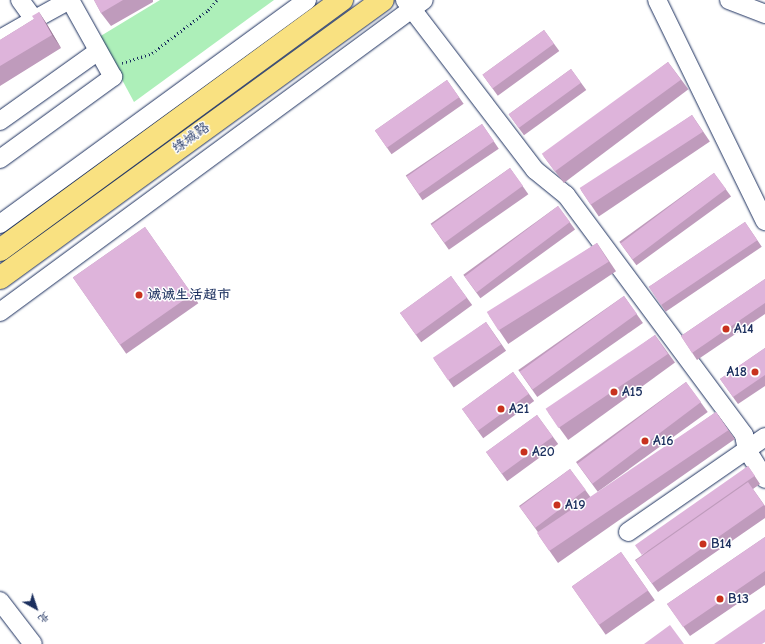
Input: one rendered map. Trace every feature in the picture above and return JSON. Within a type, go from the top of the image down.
[{"type":"main road","name":"绿城路","points":[[0,250],[342,0]]},
{"type":"main road","name":"绿城路","points":[[0,278],[383,0]]},
{"type":"street","points":[[20,0],[25,10],[37,18]]},
{"type":"street","points":[[0,40],[70,0],[113,77],[0,159]]},
{"type":"street","points":[[0,224],[307,0]]},
{"type":"street","points":[[656,0],[765,221]]},
{"type":"street","points":[[729,0],[765,14]]},
{"type":"street","points":[[0,312],[413,3],[534,170],[566,194],[744,436],[747,450],[765,478]]},
{"type":"street","points":[[0,121],[98,51]]},
{"type":"street","points":[[628,532],[765,437]]},
{"type":"street","points":[[0,601],[33,644]]},
{"type":"path","points":[[107,66],[136,60],[152,53],[208,10],[217,0]]},
{"type":"green space","points":[[160,0],[274,0],[134,102],[99,37]]},
{"type":"building","points":[[94,0],[123,0],[101,13]]},
{"type":"building","points":[[39,12],[52,35],[0,66],[0,40],[34,19],[32,16]]},
{"type":"building","points":[[544,30],[554,44],[493,88],[483,75]]},
{"type":"building","points":[[668,62],[681,80],[555,171],[542,154]]},
{"type":"building","points":[[571,69],[581,83],[519,128],[509,114]]},
{"type":"building","points":[[447,80],[459,97],[387,148],[375,130]]},
{"type":"building","points":[[692,115],[703,132],[591,205],[580,188]]},
{"type":"building","points":[[482,124],[494,141],[419,194],[407,177]]},
{"type":"building","points":[[510,168],[523,186],[444,243],[432,225]]},
{"type":"building","points":[[714,173],[726,189],[633,259],[621,243]]},
{"type":"building","points":[[558,206],[570,222],[477,292],[465,276]]},
{"type":"building","points":[[745,222],[757,240],[661,305],[649,287]]},
{"type":"building","name":"诚诚生活超市","points":[[145,227],[192,294],[120,345],[73,277]]},
{"type":"building","points":[[597,243],[609,262],[498,331],[487,312]]},
{"type":"building","points":[[451,276],[467,298],[416,335],[400,313]]},
{"type":"building","points":[[765,279],[765,303],[692,353],[681,336]]},
{"type":"building","points":[[624,296],[637,314],[533,390],[520,372]]},
{"type":"building","points":[[486,322],[501,344],[448,380],[433,358]]},
{"type":"building","points":[[655,335],[668,354],[558,428],[546,409]]},
{"type":"building","points":[[765,348],[765,375],[733,397],[720,379]]},
{"type":"building","name":"A21","points":[[513,372],[529,394],[478,431],[462,409]]},
{"type":"building","points":[[686,382],[701,402],[592,484],[577,464]]},
{"type":"building","points":[[716,412],[728,430],[549,551],[537,533]]},
{"type":"building","name":"A20","points":[[537,415],[553,437],[502,474],[486,452]]},
{"type":"building","points":[[748,466],[755,476],[642,555],[635,545]]},
{"type":"building","name":"A19","points":[[570,469],[586,490],[535,528],[520,507]]},
{"type":"building","name":"B14","points":[[748,482],[764,505],[652,584],[636,561]]},
{"type":"building","points":[[765,537],[765,571],[683,627],[667,604]]},
{"type":"building","points":[[621,552],[648,591],[599,625],[572,586]]},
{"type":"building","points":[[765,609],[765,642],[762,644],[714,644]]},
{"type":"building","points":[[670,625],[684,644],[644,644]]},
{"type":"place","name":"诚诚生活超市","points":[[139,295]]},
{"type":"place","name":"A14","points":[[726,329]]},
{"type":"place","name":"A18","points":[[755,372]]},
{"type":"place","name":"A15","points":[[614,392]]},
{"type":"place","name":"A21","points":[[501,409]]},
{"type":"place","name":"A16","points":[[645,441]]},
{"type":"place","name":"A20","points":[[524,452]]},
{"type":"place","name":"A19","points":[[557,505]]},
{"type":"place","name":"B14","points":[[703,544]]},
{"type":"place","name":"B13","points":[[720,599]]}]
